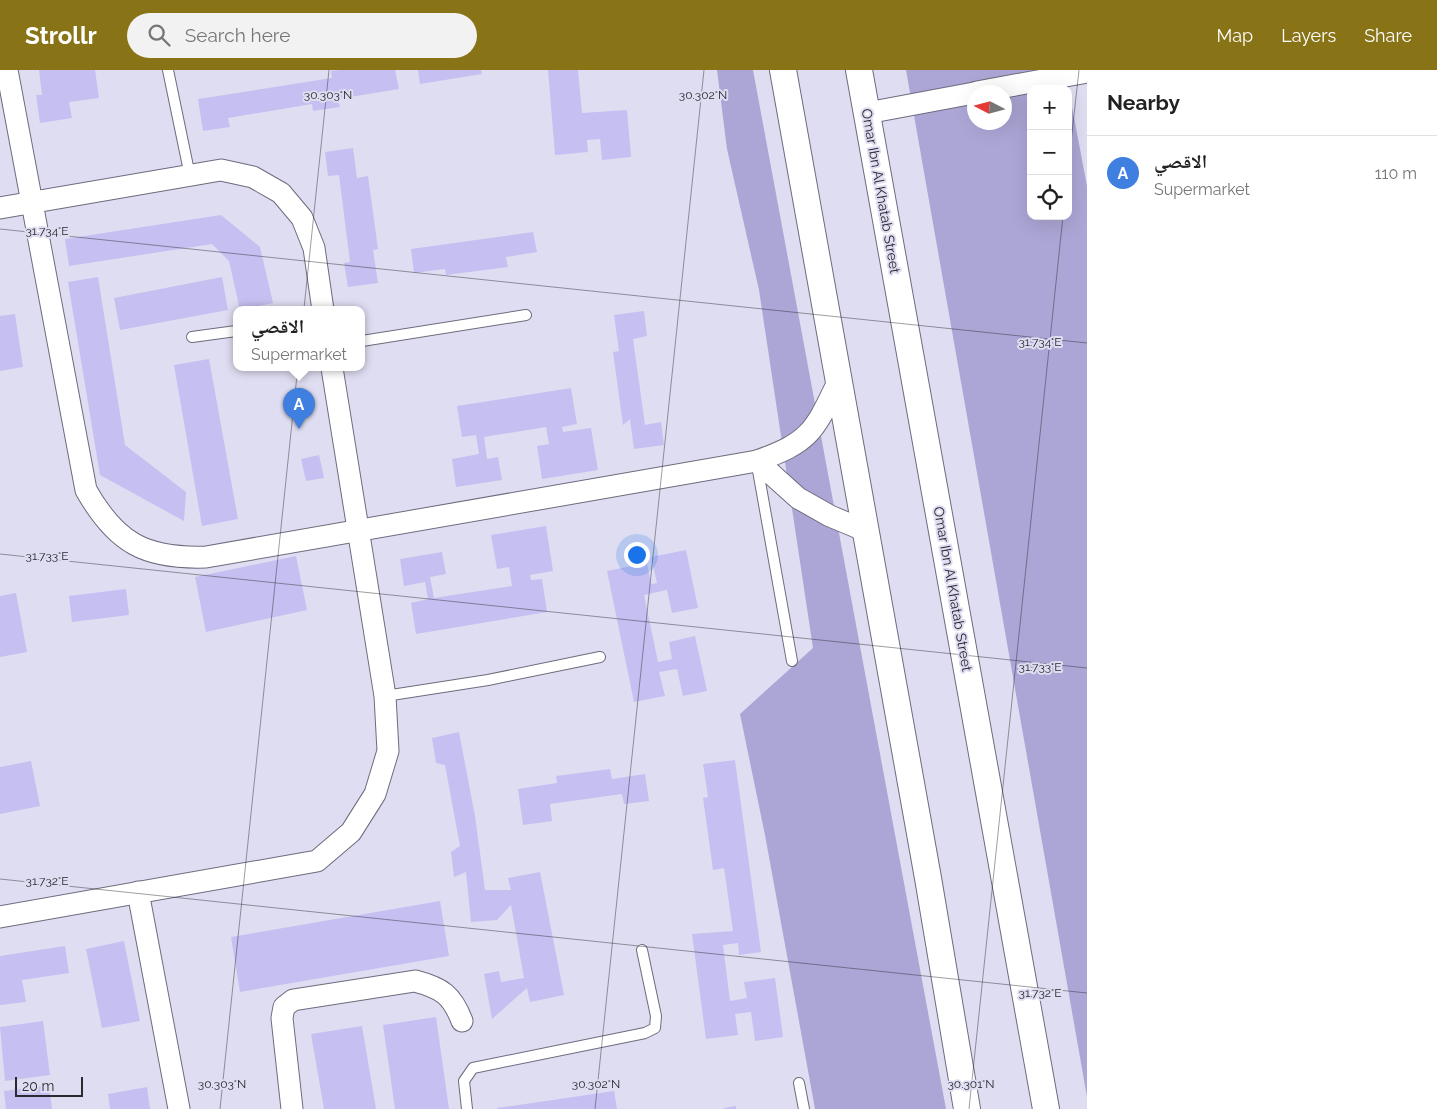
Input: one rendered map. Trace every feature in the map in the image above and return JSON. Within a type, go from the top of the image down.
[{"type":"street","points":[[7,70],[77,454],[86,490],[100,516],[122,536],[147,551],[176,558],[206,557],[756,461],[798,444],[812,430],[838,382]]},
{"type":"street","points":[[783,70],[928,878],[966,1109]]},
{"type":"street","name":"Omar Ibn Al Khatab Street","points":[[859,70],[1046,1109]]},
{"type":"street","points":[[1012,86],[1087,72]]},
{"type":"street","points":[[867,113],[967,95]]},
{"type":"street","points":[[0,208],[222,170],[253,177],[281,193],[302,218],[314,248],[322,306]]},
{"type":"street","points":[[0,917],[317,860],[351,832],[375,794],[388,751],[385,696],[332,371]]},
{"type":"street","points":[[756,461],[798,498],[830,516],[866,531]]},
{"type":"street","points":[[138,892],[179,1109]]},
{"type":"street","points":[[292,1109],[282,1018],[284,1007],[293,1000],[415,981],[434,986],[447,994],[456,1006],[462,1021]]},
{"type":"lane","points":[[168,70],[190,176]]},
{"type":"lane","points":[[365,341],[526,315]]},
{"type":"lane","points":[[192,337],[233,331]]},
{"type":"lane","points":[[756,461],[792,661]]},
{"type":"lane","points":[[385,696],[488,680],[600,658]]},
{"type":"lane","points":[[467,1109],[464,1081],[473,1068],[645,1034],[655,1028],[656,1016],[642,950]]},
{"type":"lane","points":[[799,1083],[804,1109]]},
{"type":"shaded area","points":[[717,70],[753,70],[946,1109],[815,1109],[765,835],[740,714],[813,648],[759,290],[727,149]]},
{"type":"shaded area","points":[[906,70],[1065,70],[1068,85],[1027,85],[1027,220],[1072,220],[1072,107],[1087,186],[1087,1097]]},
{"type":"building","points":[[39,70],[95,70],[99,98],[69,102],[72,118],[40,123],[36,95],[42,95]]},
{"type":"building","points":[[395,70],[399,89],[338,99],[340,107],[313,111],[312,104],[228,118],[230,127],[203,131],[198,99],[332,78],[331,71]]},
{"type":"building","points":[[418,70],[481,70],[482,74],[420,84]]},
{"type":"building","points":[[548,70],[578,70],[582,113],[627,110],[631,157],[602,160],[600,139],[587,140],[588,152],[555,155]]},
{"type":"building","points":[[353,148],[357,178],[368,176],[378,249],[373,250],[378,283],[348,287],[344,263],[350,262],[339,175],[328,176],[325,152]]},
{"type":"building","points":[[221,215],[260,247],[273,303],[259,306],[239,306],[229,261],[212,244],[69,266],[65,239]]},
{"type":"building","points":[[533,232],[537,252],[506,257],[508,267],[446,275],[445,269],[414,273],[411,249]]},
{"type":"building","points":[[98,277],[125,445],[186,492],[184,521],[100,475],[68,282]]},
{"type":"building","points":[[222,277],[228,310],[120,330],[114,298]]},
{"type":"building","points":[[644,311],[647,336],[633,339],[645,425],[661,422],[664,445],[634,449],[630,419],[623,425],[613,352],[619,351],[614,315]]},
{"type":"building","points":[[15,314],[23,367],[0,371],[0,316]]},
{"type":"building","points":[[209,359],[238,519],[202,526],[174,365]]},
{"type":"building","points":[[571,388],[577,424],[562,427],[563,432],[591,428],[598,470],[542,479],[537,446],[549,444],[546,427],[484,437],[487,459],[498,457],[502,480],[456,487],[452,459],[479,454],[476,435],[462,437],[457,406]]},
{"type":"building","points":[[319,455],[324,478],[306,481],[301,459]]},
{"type":"building","points":[[546,526],[553,571],[530,575],[531,580],[542,579],[547,612],[416,634],[411,603],[428,599],[425,582],[404,586],[400,559],[442,552],[446,574],[430,577],[434,598],[512,586],[509,567],[497,569],[491,535]]},
{"type":"building","points":[[686,550],[698,608],[672,613],[667,590],[644,595],[658,662],[672,659],[669,642],[695,636],[707,691],[683,696],[677,669],[659,672],[665,696],[634,702],[607,571],[647,563],[651,584],[657,583],[651,557]]},
{"type":"building","points":[[296,556],[307,610],[206,632],[195,577]]},
{"type":"building","points":[[126,589],[129,615],[72,622],[69,596]]},
{"type":"building","points":[[16,593],[27,652],[0,657],[0,596]]},
{"type":"building","points":[[459,732],[475,816],[485,890],[511,890],[508,878],[540,872],[564,995],[530,1002],[527,988],[492,1019],[484,974],[499,971],[501,982],[524,978],[511,905],[497,920],[471,922],[466,872],[454,877],[451,852],[460,846],[445,765],[436,763],[432,738]]},
{"type":"building","points":[[735,760],[761,952],[739,955],[738,943],[723,945],[730,1001],[747,998],[744,982],[775,978],[783,1037],[755,1041],[751,1012],[735,1014],[738,1035],[706,1039],[692,934],[733,931],[724,868],[713,870],[703,798],[708,797],[703,764]]},
{"type":"building","points":[[31,761],[40,806],[0,814],[0,767]]},
{"type":"building","points":[[610,769],[612,779],[645,774],[649,801],[624,804],[622,794],[550,804],[552,821],[523,825],[518,789],[557,783],[556,776]]},
{"type":"building","points":[[440,901],[449,956],[240,992],[231,937]]},
{"type":"building","points":[[124,941],[140,1021],[102,1028],[86,949]]},
{"type":"building","points":[[65,946],[69,973],[22,980],[26,1002],[0,1005],[0,956]]},
{"type":"building","points":[[436,1017],[449,1109],[395,1109],[383,1025]]},
{"type":"building","points":[[43,1021],[50,1075],[5,1081],[0,1027]]},
{"type":"building","points":[[362,1026],[376,1109],[324,1109],[311,1034]]},
{"type":"building","points":[[49,1085],[52,1109],[6,1109],[4,1091]]},
{"type":"building","points":[[147,1087],[150,1109],[110,1109],[108,1094]]},
{"type":"building","points":[[614,1091],[617,1109],[497,1109],[497,1108]]},
{"type":"building","points":[[736,1106],[736,1109],[724,1109],[724,1108]]},
{"type":"place","name":"الاقصي","points":[[299,429]]}]
